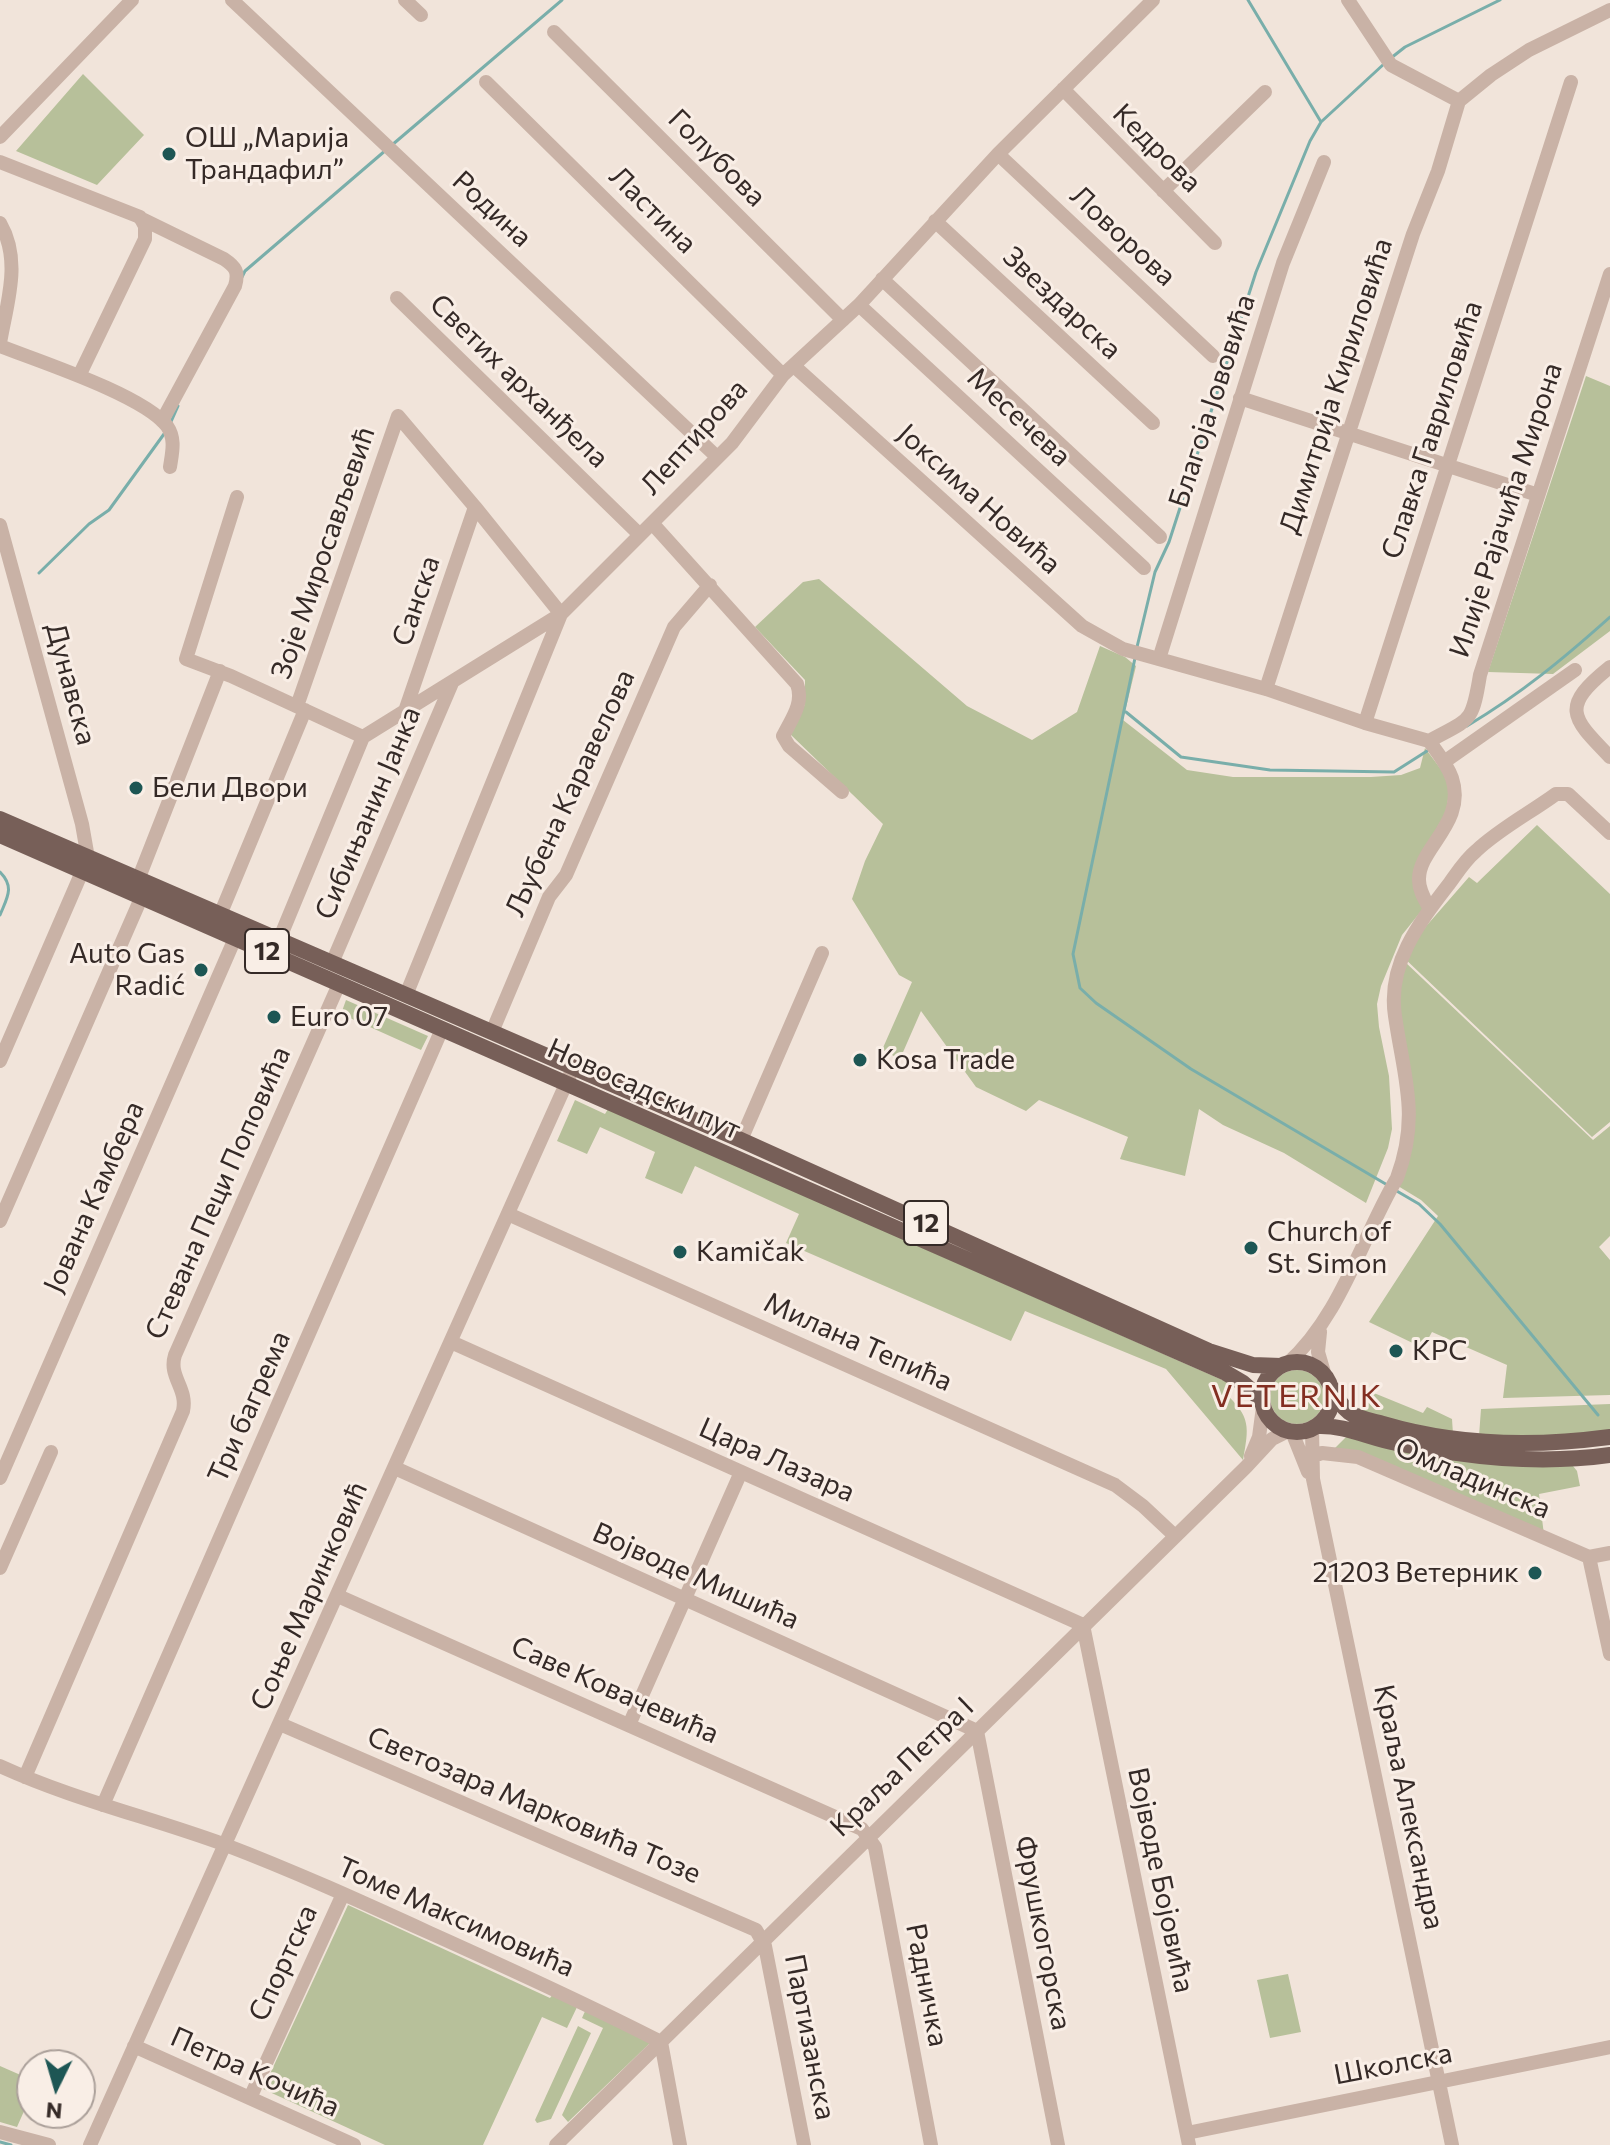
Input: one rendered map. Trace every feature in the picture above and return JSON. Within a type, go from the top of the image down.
[{"type":"main road","name":"Новосадски пут","points":[[0,819],[85,864],[339,984],[1226,1373],[1243,1383],[1262,1403]]},
{"type":"main road","name":"Новосадски пут","points":[[0,835],[85,864]]},
{"type":"main road","name":"Новосадски пут","points":[[140,888],[220,915],[573,1067],[1209,1351],[1253,1365],[1284,1365]]},
{"type":"main road","name":"12","points":[[1284,1365],[1299,1362],[1311,1365],[1328,1382],[1347,1411],[1395,1428],[1458,1439],[1539,1444],[1610,1437]]},
{"type":"main road","points":[[1262,1403],[1265,1383],[1272,1373],[1284,1365]]},
{"type":"main road","points":[[1315,1428],[1326,1417],[1331,1406],[1328,1382]]},
{"type":"main road","name":"12","points":[[1262,1403],[1272,1422],[1290,1432]]},
{"type":"main road","points":[[1290,1432],[1340,1427],[1392,1442],[1488,1457],[1557,1460],[1610,1455]]},
{"type":"street","points":[[0,137],[132,0]]},
{"type":"street","name":"Родина","points":[[232,0],[716,456]]},
{"type":"street","points":[[405,0],[421,15]]},
{"type":"street","name":"Лептирова","points":[[406,995],[561,614],[732,443],[788,370],[859,305],[998,154],[1153,0]]},
{"type":"street","points":[[1348,0],[1386,59],[1459,101],[1529,50],[1610,10]]},
{"type":"street","name":"Голубова","points":[[554,32],[843,320]]},
{"type":"street","name":"Ластина","points":[[486,82],[788,370]]},
{"type":"street","name":"Славка Гавриловића","points":[[1365,723],[1571,82]]},
{"type":"street","name":"Кедрова","points":[[1063,89],[1215,243]]},
{"type":"street","points":[[1163,191],[1265,92]]},
{"type":"street","name":"Димитрија Кириловића","points":[[1266,689],[1459,101]]},
{"type":"street","name":"Ловорова","points":[[998,154],[1213,356]]},
{"type":"street","points":[[0,162],[140,217],[234,265],[238,274],[235,286],[162,421]]},
{"type":"street","name":"Благоја Јововића","points":[[1159,659],[1283,263],[1324,162]]},
{"type":"street","points":[[79,376],[145,239],[145,226],[140,217]]},
{"type":"street","name":"Звездарска","points":[[935,221],[1153,423]]},
{"type":"street","points":[[0,223],[8,236],[13,263],[0,344],[79,376],[134,403],[162,421],[174,443],[170,467]]},
{"type":"street","name":"Илије Рајачића Мирона","points":[[1436,751],[1472,715],[1480,675],[1610,274]]},
{"type":"street","points":[[882,279],[1160,537]]},
{"type":"street","name":"Светих арханђела","points":[[397,298],[640,535]]},
{"type":"street","name":"Месечева","points":[[859,305],[1144,568]]},
{"type":"street","name":"Јоксима Новића","points":[[788,370],[1082,626],[1103,640],[1136,653],[1266,689],[1436,751]]},
{"type":"street","points":[[1240,398],[1538,495]]},
{"type":"street","name":"Зоје Миросављевић","points":[[220,915],[301,708],[398,416],[475,507]]},
{"type":"street","points":[[237,497],[186,659],[220,671],[363,737]]},
{"type":"street","points":[[279,940],[363,737],[561,614],[475,507]]},
{"type":"street","name":"Санска","points":[[405,711],[475,507]]},
{"type":"street","points":[[652,523],[797,684],[800,702],[783,736],[789,746],[842,792]]},
{"type":"street","name":"Дунавска","points":[[0,525],[82,824],[85,864]]},
{"type":"street","name":"Љубена Каравелова","points":[[492,1032],[549,897],[566,875],[674,627],[710,585]]},
{"type":"street","points":[[1575,670],[1587,679],[1589,687]]},
{"type":"street","points":[[1430,909],[1420,890],[1419,874],[1453,807],[1454,786],[1436,751],[1575,670],[1608,673]]},
{"type":"street","points":[[0,1221],[140,888],[220,671]]},
{"type":"street","points":[[1608,673],[1589,687],[1576,705],[1575,716],[1580,726],[1610,757]]},
{"type":"street","name":"Сибињанин Јанка","points":[[332,963],[452,683]]},
{"type":"street","points":[[1284,1365],[1309,1343],[1324,1320],[1405,1156],[1411,1119],[1394,1011],[1394,990],[1397,969],[1409,940],[1475,851],[1560,793],[1568,794],[1610,833]]},
{"type":"street","points":[[0,1061],[85,864]]},
{"type":"street","name":"Јована Камбера","points":[[0,1478],[236,936]]},
{"type":"street","name":"Новосадски пут","points":[[741,1140],[822,953]]},
{"type":"street","name":"Стевана Пеци Поповића","points":[[25,1777],[183,1411],[183,1390],[173,1373],[175,1355],[339,984]]},
{"type":"street","name":"Три багрема","points":[[103,1805],[442,1029]]},
{"type":"street","name":"Соње Маринковић","points":[[90,2145],[573,1067]]},
{"type":"street","name":"Милана Тепића","points":[[508,1214],[1115,1485],[1175,1536]]},
{"type":"street","points":[[1324,1320],[1317,1346],[1328,1382]]},
{"type":"street","name":"Цара Лазара","points":[[451,1342],[1083,1625]]},
{"type":"street","points":[[1246,1467],[1259,1437],[1262,1403]]},
{"type":"street","points":[[1313,1479],[1315,1428]]},
{"type":"street","points":[[1290,1432],[1313,1479]]},
{"type":"street","name":"Краља Петра I","points":[[556,2145],[1272,1439],[1290,1432]]},
{"type":"street","points":[[0,1568],[51,1452]]},
{"type":"street","name":"Омладинска","points":[[1313,1456],[1343,1454],[1365,1460],[1589,1557]]},
{"type":"street","name":"Војводе Мишића","points":[[395,1468],[977,1731]]},
{"type":"street","points":[[629,1725],[741,1472]]},
{"type":"street","name":"Краља Александра","points":[[1313,1479],[1452,2145]]},
{"type":"street","points":[[1610,1553],[1589,1557],[1610,1654]]},
{"type":"street","name":"Саве Ковачевића","points":[[338,1596],[862,1829],[869,1836]]},
{"type":"street","name":"Војводе Бојовића","points":[[1083,1625],[1188,2139]]},
{"type":"street","name":"Светозара Марковића Тозе","points":[[280,1724],[753,1928],[763,1940]]},
{"type":"street","name":"Фрушкогорска","points":[[977,1731],[1058,2145]]},
{"type":"street","name":"Томе Максимовића","points":[[0,1766],[103,1805],[226,1845],[343,1894],[584,2003],[661,2042]]},
{"type":"street","name":"Радничка","points":[[869,1836],[875,1847],[931,2145]]},
{"type":"street","name":"Спортска","points":[[250,2098],[343,1894]]},
{"type":"street","name":"Партизанска","points":[[763,1940],[804,2145]]},
{"type":"street","points":[[661,2042],[680,2145]]},
{"type":"street","name":"Петра Кочића","points":[[134,2046],[354,2145]]},
{"type":"street","name":"Школска","points":[[1188,2139],[1439,2081],[1610,2047]]},
{"type":"street","points":[[0,2132],[49,2145]]},
{"type":"green space","points":[[83,74],[144,135],[97,185],[16,151]]},
{"type":"green space","points":[[1586,376],[1610,386],[1610,631],[1553,674],[1488,672]]},
{"type":"green space","points":[[819,579],[967,706],[1032,740],[1077,712],[1100,646],[1125,657],[1136,666],[1123,720],[1187,770],[1233,777],[1401,775],[1420,768],[1425,748],[1443,772],[1449,788],[1447,810],[1424,851],[1422,910],[1402,935],[1377,1004],[1389,1076],[1392,1129],[1388,1148],[1366,1203],[1284,1153],[1223,1125],[1199,1109],[1185,1176],[1120,1159],[1128,1137],[1039,1100],[1026,1111],[976,1087],[921,1011],[900,1059],[882,1050],[912,982],[899,975],[852,899],[865,861],[883,824],[790,734],[805,704],[805,680],[755,627],[803,582]]},
{"type":"green space","points":[[1537,825],[1610,894],[1610,1122],[1592,1137],[1401,955],[1469,877],[1477,883]]},
{"type":"green space","points":[[1404,961],[1593,1140],[1610,1126],[1610,1236],[1599,1247],[1610,1260],[1610,1395],[1503,1398],[1507,1365],[1432,1332],[1423,1348],[1369,1322],[1438,1216],[1421,1200],[1398,1186],[1413,1141],[1397,992]]},
{"type":"green space","points":[[346,1000],[428,1036],[421,1050],[341,1014]]},
{"type":"green space","points":[[575,1100],[605,1114],[608,1109],[1227,1382],[1225,1393],[1240,1409],[1246,1423],[1243,1460],[1166,1369],[1025,1311],[1011,1341],[786,1243],[799,1214],[695,1166],[682,1194],[645,1178],[655,1152],[600,1127],[587,1154],[557,1141]]},
{"type":"green space","points":[[1297,1370],[1316,1378],[1324,1397],[1316,1416],[1297,1424],[1278,1416],[1270,1397],[1278,1378]]},
{"type":"green space","points":[[1369,1391],[1423,1413],[1427,1407],[1452,1419],[1453,1434],[1358,1411]]},
{"type":"green space","points":[[1610,1404],[1610,1433],[1579,1437],[1479,1436],[1481,1409]]},
{"type":"green space","points":[[1349,1434],[1528,1465],[1573,1466],[1580,1486],[1539,1494],[1544,1535],[1334,1449]]},
{"type":"green space","points":[[348,1905],[550,1998],[553,1994],[578,2005],[567,2028],[542,2017],[483,2145],[385,2145],[263,2089]]},
{"type":"green space","points":[[1288,1974],[1301,2032],[1270,2038],[1257,1980]]},
{"type":"green space","points":[[586,2009],[650,2043],[568,2122],[562,2115],[603,2028],[582,2018]]},
{"type":"green space","points":[[578,2026],[591,2033],[551,2119],[537,2123],[535,2120]]},
{"type":"green space","points":[[0,2066],[16,2073],[16,2127],[0,2122]]},
{"type":"waterway","points":[[392,145],[562,0]]},
{"type":"waterway","points":[[1248,0],[1321,122]]},
{"type":"waterway","points":[[1391,58],[1405,47],[1500,0]]},
{"type":"waterway","points":[[1137,647],[1155,572],[1169,542],[1256,272],[1310,141],[1321,122],[1385,63]]},
{"type":"waterway","points":[[242,277],[245,271],[386,150]]},
{"type":"waterway","points":[[170,424],[178,406]]},
{"type":"waterway","points":[[39,573],[89,524],[109,510],[164,434]]},
{"type":"waterway","points":[[1467,726],[1542,675],[1610,617]]},
{"type":"waterway","points":[[1135,658],[1073,954],[1080,988],[1096,1003],[1191,1069],[1389,1186]]},
{"type":"waterway","points":[[1126,712],[1181,757],[1270,770],[1394,772],[1427,751]]},
{"type":"waterway","points":[[0,872],[8,888],[0,915]]},
{"type":"waterway","points":[[1395,1190],[1419,1204],[1440,1224],[1598,1415]]},
{"type":"waterway","points":[[0,2142],[11,2145]]},
{"type":"place","name":"ОШ „Марија Трандафил”","points":[[169,154]]},
{"type":"place","name":"Бели Двори","points":[[136,788]]},
{"type":"place","name":"Auto Gas Radić","points":[[201,970]]},
{"type":"place","name":"Euro 07","points":[[274,1017]]},
{"type":"place","name":"Kosa Trade","points":[[860,1060]]},
{"type":"place","name":"Church of St. Simon","points":[[1251,1248]]},
{"type":"place","name":"Kamičak","points":[[680,1252]]},
{"type":"place","name":"KPC","points":[[1396,1351]]},
{"type":"place","name":"21203 Ветерник","points":[[1535,1573]]},
{"type":"district","name":"VETERNIK","points":[[1297,1396]]}]
